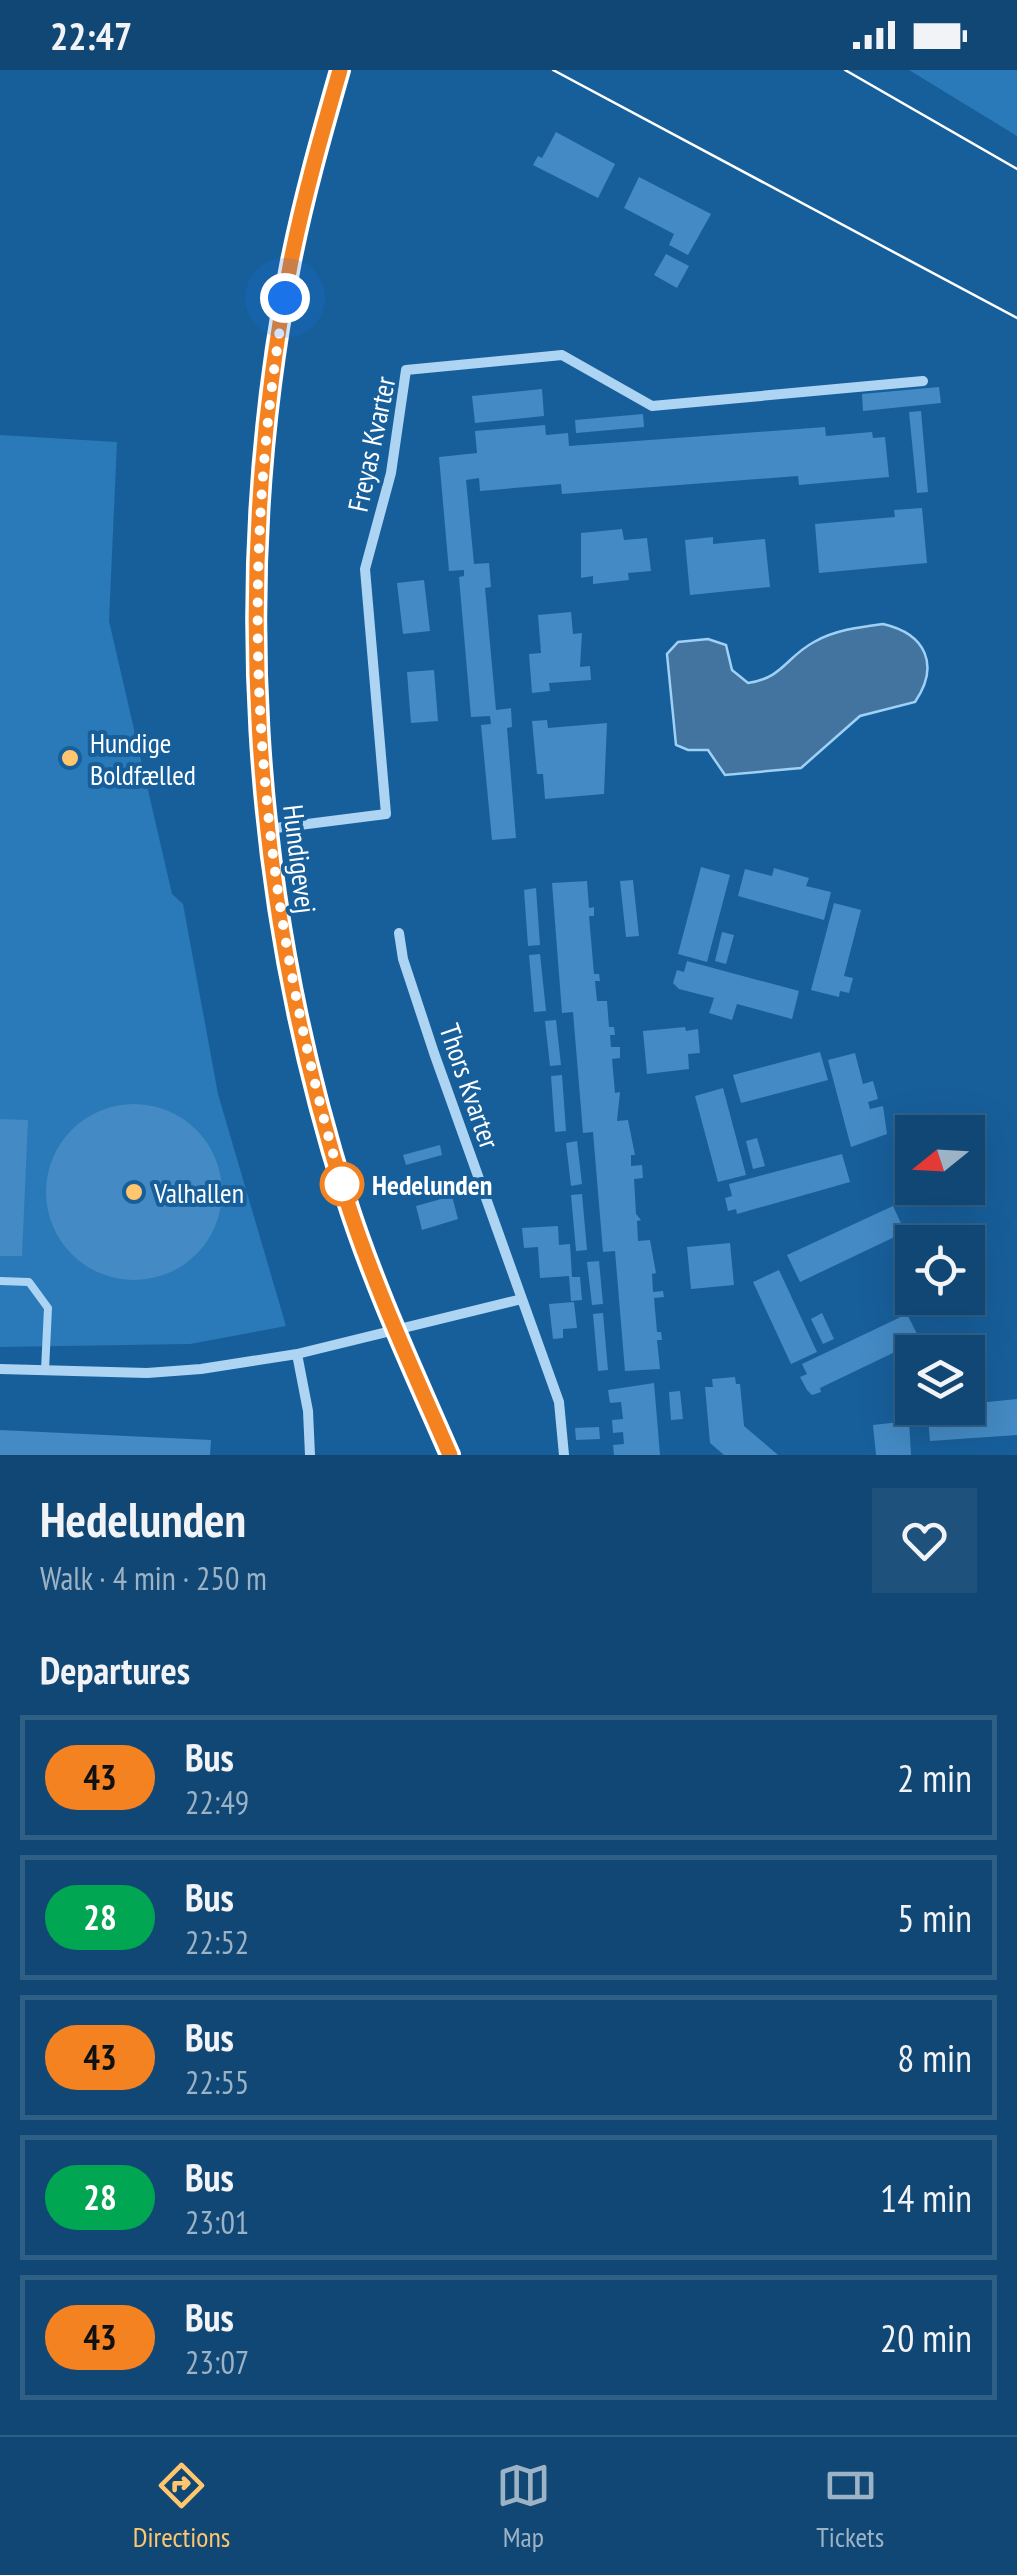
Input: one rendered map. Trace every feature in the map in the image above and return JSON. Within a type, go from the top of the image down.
[{"type":"street","name":"Hundigevej","points":[[340,70],[291,262],[260,495],[256,638],[267,828],[280,924],[312,1080],[346,1199],[450,1455]]},
{"type":"street","name":"Freyas Kvarter","points":[[267,828],[386,814],[365,569],[391,474],[406,370],[562,355],[652,406],[924,381]]},
{"type":"street","name":"Thors Kvarter","points":[[399,933],[409,978],[559,1402],[564,1455]]},
{"type":"street","points":[[0,1369],[175,1372],[297,1354],[522,1299]]},
{"type":"street","points":[[297,1354],[310,1455]]},
{"type":"lane","points":[[0,1281],[30,1282],[48,1308],[45,1370]]},
{"type":"shaded area","points":[[909,70],[1017,70],[1017,136]]},
{"type":"shaded area","name":"Hundige Boldfælled","points":[[0,435],[117,442],[109,621],[172,894],[183,904],[218,1094],[286,1326],[190,1344],[0,1347]]},
{"type":"shaded area","points":[[883,624],[910,635],[924,653],[927,676],[915,702],[860,716],[801,768],[725,775],[708,750],[688,750],[676,745],[667,654],[678,642],[708,639],[726,645],[732,670],[748,683],[769,677],[822,638]]},
{"type":"building","points":[[556,132],[615,164],[598,198],[533,165],[538,156],[542,158]]},
{"type":"building","points":[[639,177],[711,214],[688,255],[669,245],[674,234],[624,208]]},
{"type":"building","points":[[666,254],[689,266],[677,288],[654,275]]},
{"type":"building","points":[[939,387],[941,403],[863,411],[862,394]]},
{"type":"building","points":[[542,389],[544,416],[475,423],[472,396]]},
{"type":"building","points":[[921,411],[928,492],[917,493],[909,412]]},
{"type":"building","points":[[643,414],[644,427],[576,433],[575,420]]},
{"type":"building","points":[[545,425],[546,435],[568,433],[569,446],[825,427],[826,436],[872,432],[873,438],[885,437],[889,477],[799,485],[798,476],[562,494],[561,484],[480,491],[479,478],[466,480],[474,564],[489,563],[491,587],[485,588],[496,710],[511,708],[512,727],[507,728],[516,838],[492,840],[481,725],[491,724],[490,716],[471,717],[459,577],[464,576],[464,570],[449,571],[439,457],[477,453],[475,431]]},
{"type":"building","points":[[922,508],[927,563],[819,573],[815,524],[895,517],[894,510]]},
{"type":"building","points":[[622,529],[624,540],[647,538],[651,571],[628,573],[629,580],[593,584],[593,576],[581,578],[581,533]]},
{"type":"building","points":[[713,537],[713,544],[765,539],[770,587],[690,595],[685,540]]},
{"type":"building","points":[[424,580],[430,631],[403,634],[397,583]]},
{"type":"building","points":[[571,612],[573,634],[582,633],[580,667],[590,666],[591,680],[549,683],[550,691],[532,693],[529,654],[541,653],[538,615]]},
{"type":"building","points":[[434,670],[438,721],[411,723],[407,672]]},
{"type":"building","points":[[547,720],[548,728],[607,723],[604,794],[545,799],[543,774],[537,774],[532,721]]},
{"type":"building","points":[[701,867],[730,875],[707,962],[678,954]]},
{"type":"building","points":[[774,868],[809,878],[806,886],[831,892],[824,920],[738,896],[745,869],[772,876]]},
{"type":"building","points":[[633,880],[639,936],[626,937],[620,881]]},
{"type":"building","points":[[587,881],[589,908],[594,907],[594,916],[589,916],[594,974],[599,974],[600,981],[595,981],[597,1001],[607,1001],[609,1027],[614,1027],[615,1035],[610,1035],[611,1047],[620,1047],[620,1058],[612,1059],[615,1093],[620,1092],[617,1121],[628,1120],[635,1155],[631,1155],[631,1166],[642,1165],[643,1178],[634,1179],[636,1214],[641,1220],[637,1221],[638,1241],[650,1240],[656,1273],[652,1274],[653,1292],[663,1291],[664,1297],[654,1298],[657,1332],[661,1332],[662,1340],[657,1340],[660,1369],[625,1371],[615,1251],[603,1252],[593,1132],[583,1133],[573,1012],[562,1013],[552,883]]},
{"type":"building","points":[[536,888],[540,945],[528,946],[524,890]]},
{"type":"building","points":[[834,903],[861,910],[844,976],[853,978],[849,993],[840,991],[839,997],[811,990]]},
{"type":"building","points":[[722,932],[734,935],[726,964],[715,961]]},
{"type":"building","points":[[540,954],[546,1011],[534,1012],[529,955]]},
{"type":"building","points":[[687,961],[799,991],[792,1019],[737,1004],[732,1020],[709,1013],[714,998],[679,989],[673,983],[677,970],[684,972]]},
{"type":"building","points":[[556,1020],[561,1065],[550,1066],[545,1021]]},
{"type":"building","points":[[685,1027],[686,1031],[698,1029],[700,1053],[688,1054],[689,1069],[647,1074],[643,1031]]},
{"type":"building","points":[[820,1052],[828,1080],[741,1103],[733,1075]]},
{"type":"building","points":[[855,1053],[863,1084],[873,1081],[878,1099],[868,1102],[870,1109],[883,1106],[887,1134],[851,1147],[828,1060]]},
{"type":"building","points":[[562,1075],[566,1131],[555,1132],[551,1076]]},
{"type":"building","points":[[723,1088],[746,1175],[718,1182],[695,1096]]},
{"type":"building","name":"Valhallen","points":[[134,1104],[168,1111],[196,1130],[215,1158],[222,1192],[215,1226],[196,1254],[168,1273],[134,1280],[100,1273],[72,1254],[53,1226],[46,1192],[53,1158],[72,1130],[100,1111]]},
{"type":"building","points":[[0,1119],[28,1120],[22,1256],[0,1256]]},
{"type":"building","points":[[757,1138],[765,1166],[753,1169],[746,1141]]},
{"type":"building","points":[[577,1141],[582,1184],[571,1186],[566,1143]]},
{"type":"building","points":[[440,1145],[442,1155],[406,1165],[403,1155]]},
{"type":"building","points":[[842,1154],[850,1182],[737,1214],[736,1209],[728,1211],[725,1198],[732,1196],[729,1184]]},
{"type":"building","points":[[582,1194],[587,1250],[576,1251],[571,1195]]},
{"type":"building","points":[[452,1196],[458,1219],[422,1230],[416,1206]]},
{"type":"building","points":[[893,1206],[902,1225],[895,1225],[895,1237],[800,1282],[787,1255]]},
{"type":"building","points":[[558,1226],[559,1245],[570,1244],[572,1277],[580,1277],[582,1300],[571,1301],[569,1276],[540,1278],[538,1247],[524,1248],[522,1228]]},
{"type":"building","points":[[730,1243],[734,1285],[691,1289],[687,1247]]},
{"type":"building","points":[[599,1261],[603,1304],[592,1305],[587,1262]]},
{"type":"building","points":[[779,1270],[817,1352],[791,1364],[753,1282]]},
{"type":"building","points":[[574,1302],[577,1328],[563,1329],[563,1338],[553,1339],[549,1304]]},
{"type":"building","points":[[603,1313],[608,1370],[598,1371],[593,1314]]},
{"type":"building","points":[[822,1313],[834,1339],[823,1344],[811,1319]]},
{"type":"building","points":[[905,1315],[918,1335],[895,1335],[895,1352],[812,1395],[800,1377],[807,1374],[802,1364]]},
{"type":"building","points":[[735,1377],[736,1384],[740,1384],[744,1426],[778,1455],[724,1455],[710,1443],[705,1387],[713,1387],[712,1379]]},
{"type":"building","points":[[654,1383],[660,1455],[614,1455],[613,1445],[624,1444],[623,1432],[613,1433],[612,1420],[623,1419],[621,1402],[610,1403],[608,1390]]},
{"type":"building","points":[[680,1391],[683,1419],[671,1420],[669,1392]]},
{"type":"building","points":[[1017,1399],[1017,1435],[930,1441],[929,1425],[985,1425],[985,1402]]},
{"type":"building","points":[[873,1425],[909,1425],[911,1455],[876,1455]]},
{"type":"building","points":[[599,1427],[600,1439],[576,1440],[575,1428]]},
{"type":"building","points":[[0,1430],[211,1440],[210,1455],[0,1455]]},
{"type":"tram line","points":[[553,70],[1017,318]]},
{"type":"tram line","points":[[845,70],[1017,169]]},
{"type":"bus line","name":"43","points":[[340,70],[303,204],[269,406],[257,584],[262,771],[288,974],[318,1103],[374,1276],[450,1455]]},
{"type":"place","name":"Hundige Boldfælled","points":[[70,758]]},
{"type":"place","name":"Hedelunden","points":[[342,1184]]},
{"type":"place","name":"Valhallen","points":[[134,1192]]},
{"type":"route","points":[[285,298],[260,495],[256,638],[262,771],[288,974],[312,1080],[346,1199],[342,1184]]}]
